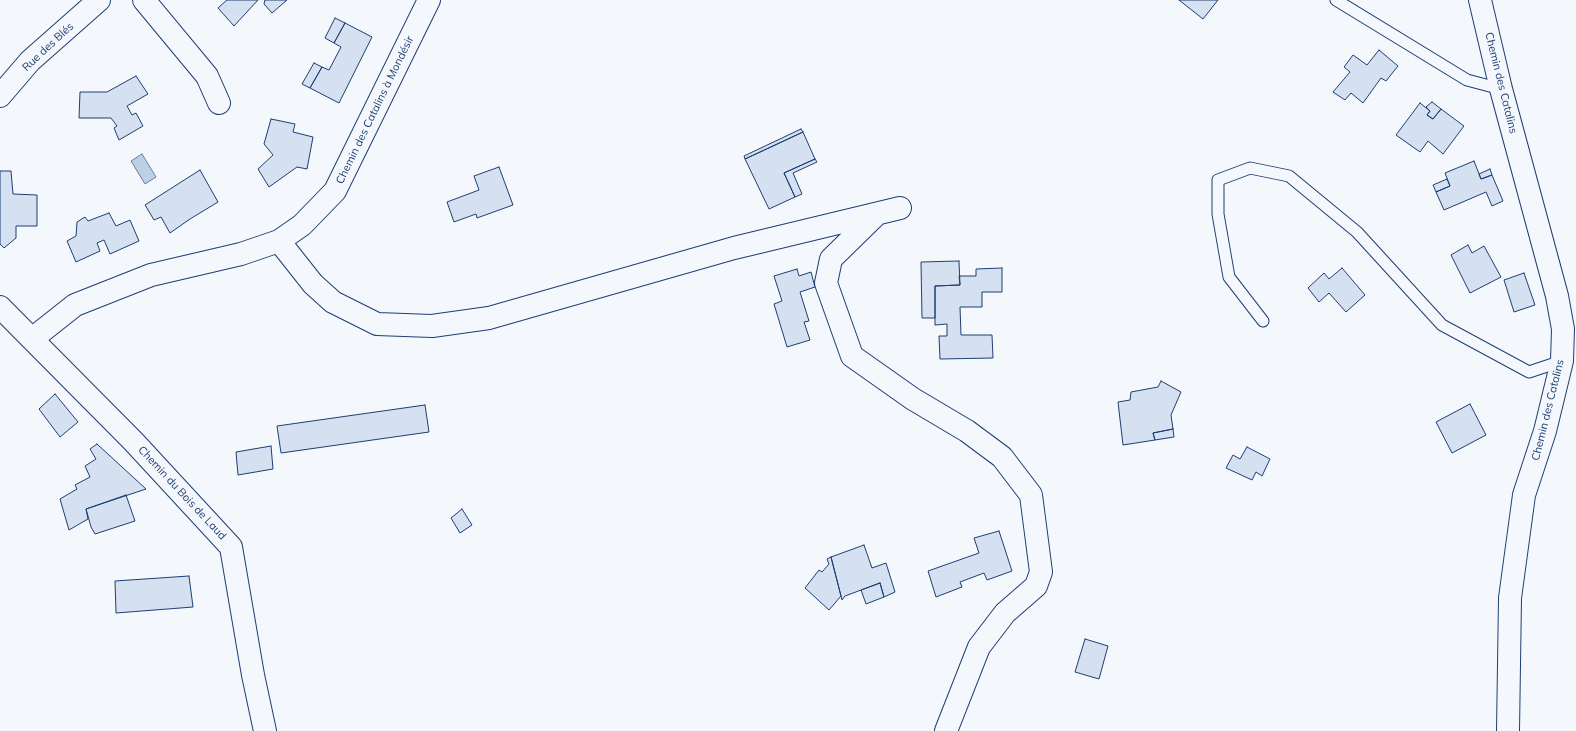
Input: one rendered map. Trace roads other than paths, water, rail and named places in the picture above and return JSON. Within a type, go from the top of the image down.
[{"type":"street","name":"Rue des Blés","points":[[0,96],[30,61],[99,0]]},
{"type":"street","points":[[144,0],[207,76],[219,103]]},
{"type":"street","name":"Chemin des Catalins à Mondésir","points":[[32,339],[75,305],[151,275],[241,254],[279,241],[302,225],[335,191],[429,0]]},
{"type":"street","name":"Chemin des Catalins","points":[[1480,0],[1501,89],[1557,296],[1563,329],[1562,361],[1545,430],[1523,503],[1510,598],[1508,731]]},
{"type":"street","points":[[279,241],[313,284],[333,302],[377,324],[432,326],[489,318],[734,248],[900,208]]},
{"type":"street","points":[[877,214],[831,259],[826,283],[852,356],[913,399],[967,431],[1002,457],[1031,495],[1041,572],[1036,586],[1005,612],[979,646],[946,731]]},
{"type":"street","name":"Chemin du Bois de Laud","points":[[0,307],[134,442],[231,547],[253,675],[265,731]]},
{"type":"lane","points":[[1336,0],[1467,80],[1501,89]]},
{"type":"lane","points":[[1263,321],[1229,276],[1218,214],[1218,180],[1250,168],[1289,176],[1351,227],[1442,325],[1529,372],[1562,361]]},
{"type":"water","points":[[142,154],[156,177],[145,184],[131,161]]}]
